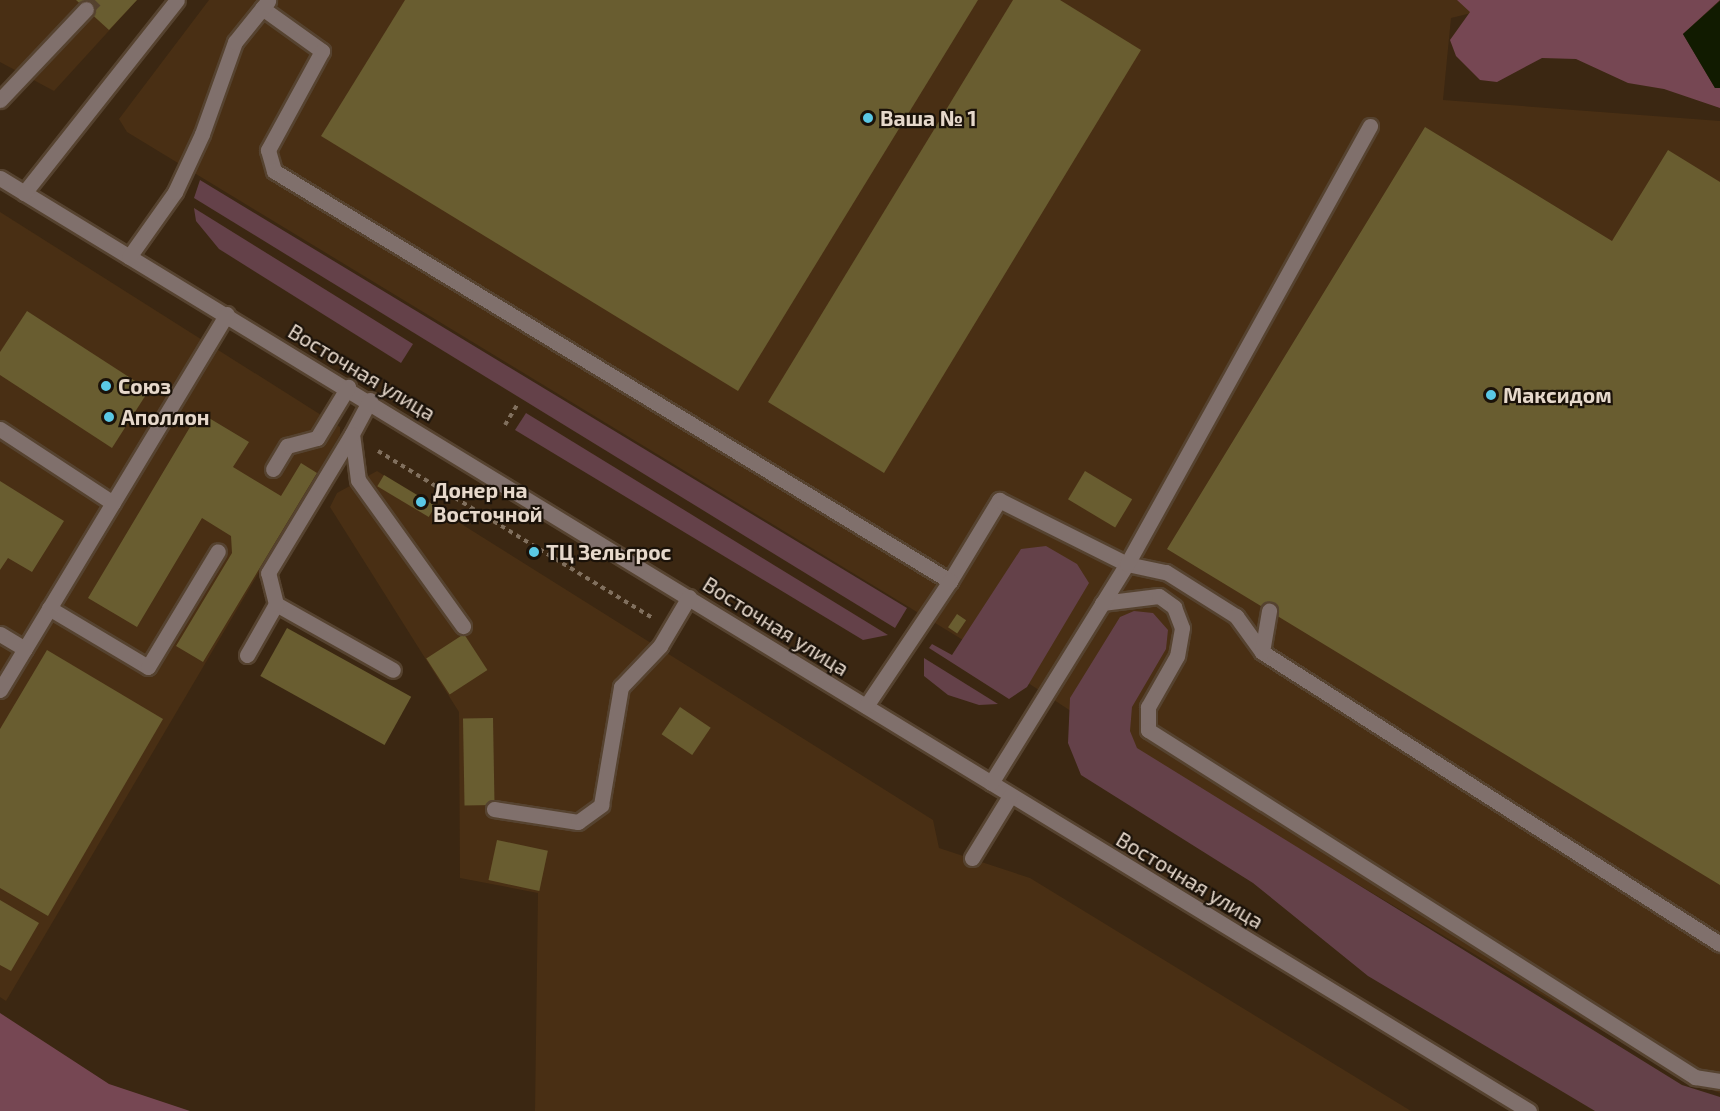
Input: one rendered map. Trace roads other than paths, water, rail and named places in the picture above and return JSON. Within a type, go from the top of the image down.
[{"type":"street","points":[[24,193],[177,0]]},
{"type":"street","points":[[129,257],[175,192],[202,134],[235,42],[265,4],[322,51],[268,150],[274,171],[950,581]]},
{"type":"street","points":[[0,100],[86,9]]},
{"type":"street","points":[[991,783],[1127,564],[1370,126]]},
{"type":"street","name":"Восточная улица","points":[[0,178],[370,400],[1010,796],[1529,1111]]},
{"type":"street","points":[[0,690],[227,314]]},
{"type":"street","points":[[273,469],[287,446],[317,438],[348,387]]},
{"type":"street","points":[[247,656],[276,604],[268,573],[352,435],[370,400]]},
{"type":"street","points":[[0,429],[113,503]]},
{"type":"street","points":[[352,435],[358,480],[463,626]]},
{"type":"street","points":[[866,706],[950,581],[999,500],[1127,564],[1166,572],[1203,592],[1236,616],[1262,652],[1720,944]]},
{"type":"street","points":[[49,608],[148,667],[218,551]]},
{"type":"street","points":[[1102,603],[1159,596],[1174,607],[1182,628],[1177,657],[1148,707],[1148,730],[1695,1077],[1720,1081]]},
{"type":"street","points":[[494,809],[578,822],[601,805],[621,687],[660,646],[689,597]]},
{"type":"street","points":[[276,604],[393,670]]},
{"type":"street","points":[[1262,652],[1269,611]]},
{"type":"street","points":[[0,634],[25,650]]},
{"type":"street","points":[[972,858],[1010,796]]},
{"type":"tunnel","points":[[86,9],[95,0]]},
{"type":"place","name":"Ваша № 1","points":[[868,118]]},
{"type":"place","name":"Союз","points":[[106,386]]},
{"type":"place","name":"Максидом","points":[[1491,395]]},
{"type":"place","name":"Аполлон","points":[[109,417]]},
{"type":"place","name":"Донер на Восточной","points":[[421,502]]},
{"type":"place","name":"ТЦ Зельгрос","points":[[534,552]]}]
